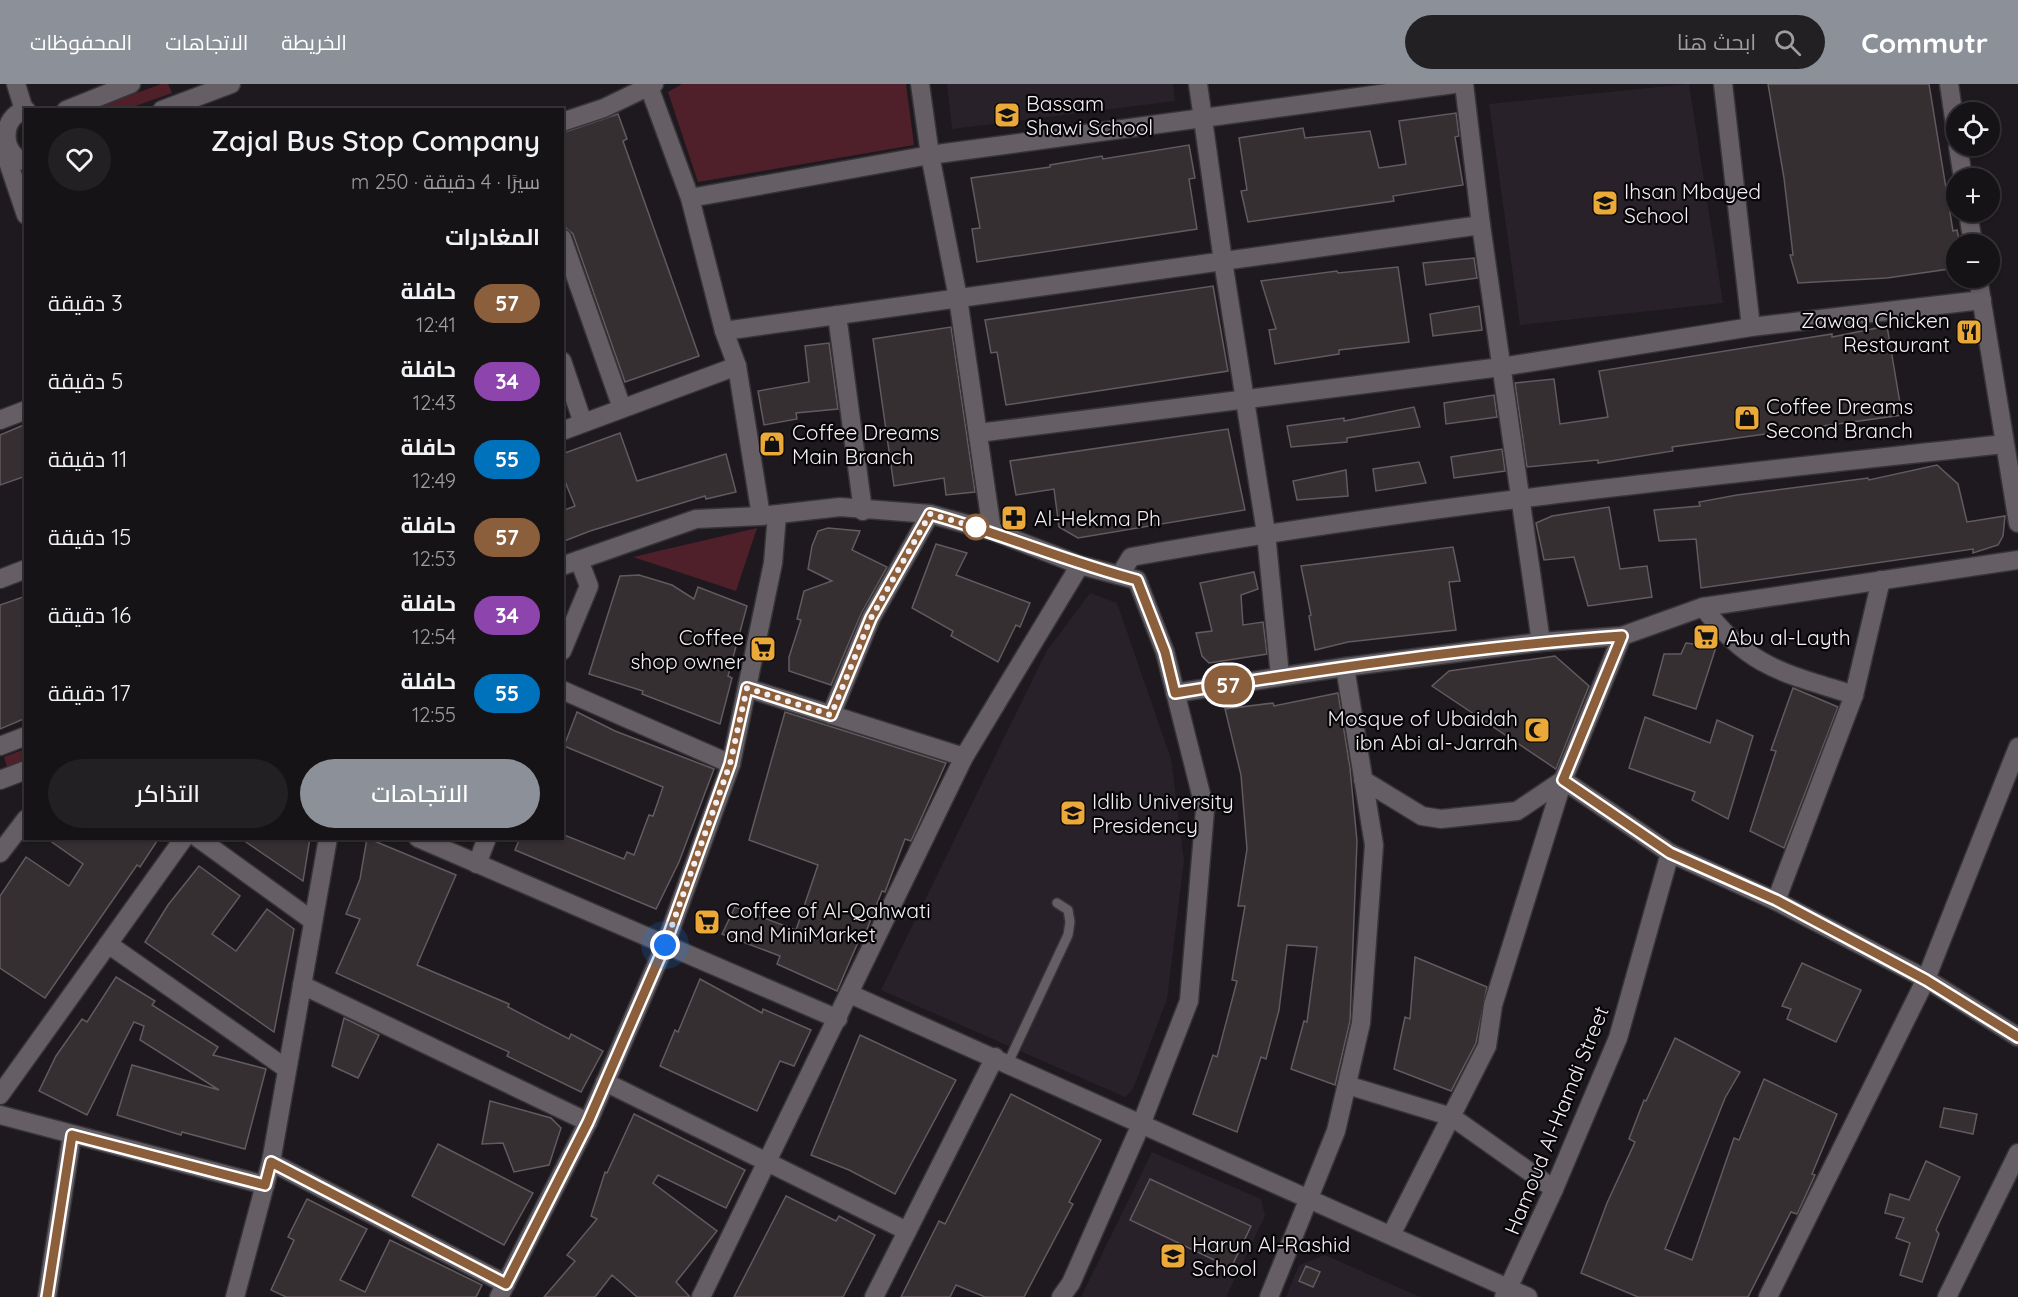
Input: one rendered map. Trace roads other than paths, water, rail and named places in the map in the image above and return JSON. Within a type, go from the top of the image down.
[{"type":"street","points":[[16,84],[24,108]]},
{"type":"street","points":[[71,108],[130,84]]},
{"type":"street","points":[[167,108],[231,84]]},
{"type":"street","points":[[921,84],[930,155],[958,298],[992,531]]},
{"type":"street","points":[[1198,84],[1223,261],[1266,532],[1280,676]]},
{"type":"street","points":[[690,198],[930,155],[1203,119],[1329,93],[1454,84]]},
{"type":"street","points":[[1464,84],[1481,225],[1541,642]]},
{"type":"street","points":[[1723,84],[1751,327]]},
{"type":"street","points":[[1949,84],[1952,102]]},
{"type":"street","points":[[271,1162],[503,1291],[588,1122],[665,945],[730,764],[773,563],[769,515],[737,366],[724,331],[690,198],[651,85],[604,108],[564,121]]},
{"type":"street","points":[[24,110],[11,116],[2,128],[2,141],[24,209]]},
{"type":"street","points":[[2,141],[17,160],[24,162]]},
{"type":"street","points":[[724,331],[1481,225]]},
{"type":"street","points":[[564,244],[622,408]]},
{"type":"street","points":[[1980,288],[2018,523]]},
{"type":"street","points":[[978,433],[1501,367],[1751,327],[1982,300]]},
{"type":"street","points":[[837,315],[863,511]]},
{"type":"street","points":[[564,430],[737,366]]},
{"type":"street","points":[[564,367],[583,423]]},
{"type":"street","points":[[0,420],[24,411]]},
{"type":"street","points":[[1120,575],[1131,557],[1266,532],[1519,498],[2004,444]]},
{"type":"street","points":[[564,646],[588,586],[571,563],[696,519],[769,515],[840,507],[863,511],[930,514],[992,531],[1080,565],[1137,580],[1165,652],[1205,810],[1189,1001],[1142,1122],[1071,1283],[1061,1297]]},
{"type":"street","points":[[831,715],[871,618],[930,514]]},
{"type":"street","points":[[1175,693],[1280,676],[1541,642],[1622,636],[1702,607],[2018,560]]},
{"type":"street","points":[[701,1297],[964,757],[1080,565]]},
{"type":"street","points":[[0,579],[24,570]]},
{"type":"street","points":[[1776,900],[1854,695],[1881,580]]},
{"type":"street","points":[[1702,607],[1723,633],[1750,657],[1782,672],[1854,695]]},
{"type":"street","points":[[1391,1235],[1487,1046],[1493,1005],[1563,780],[1622,636]]},
{"type":"street","points":[[1269,1297],[1336,1131],[1361,1023],[1374,845],[1345,667]]},
{"type":"street","points":[[747,688],[964,757]]},
{"type":"street","points":[[564,691],[730,764]]},
{"type":"street","points":[[0,746],[24,737]]},
{"type":"street","points":[[1768,1297],[1926,980],[2018,747]]},
{"type":"street","points":[[0,780],[24,771]]},
{"type":"street","points":[[1363,780],[1422,816],[1441,819],[1517,811],[1563,780]]},
{"type":"street","points":[[1563,780],[1670,853],[1776,900],[1926,980],[2018,1037]]},
{"type":"street","points":[[0,853],[24,822]]},
{"type":"street","points":[[0,1095],[183,840]]},
{"type":"street","points":[[201,840],[313,921]]},
{"type":"street","points":[[235,1297],[271,1162],[328,840]]},
{"type":"street","points":[[423,840],[838,1019]]},
{"type":"street","points":[[477,864],[486,840]]},
{"type":"street","name":"Hamoud Al-Hamdi Street","points":[[1507,1293],[1618,1038],[1670,853]]},
{"type":"street","points":[[108,944],[287,1069]]},
{"type":"street","points":[[302,985],[588,1122]]},
{"type":"street","points":[[850,994],[1308,1197],[1391,1235],[1507,1293],[1528,1297]]},
{"type":"street","points":[[874,1297],[1002,1060]]},
{"type":"street","points":[[605,1082],[908,1231]]},
{"type":"street","points":[[1347,1085],[1452,1117],[1554,1189]]},
{"type":"street","points":[[0,1115],[265,1185]]},
{"type":"street","points":[[47,1297],[72,1135]]},
{"type":"street","points":[[1947,1297],[2018,1153]]},
{"type":"lane","points":[[1002,1060],[1068,935],[1071,922],[1068,910],[1057,903]]},
{"type":"place","name":"Bassam Shawi School","points":[[1007,115]]},
{"type":"place","name":"Ihsan Mbayed School","points":[[1605,203]]},
{"type":"place","name":"Zawaq Chicken Restaurant","points":[[1969,332]]},
{"type":"place","name":"Coffee Dreams Second Branch","points":[[1747,418]]},
{"type":"place","name":"Coffee Dreams Main Branch","points":[[772,444]]},
{"type":"place","name":"Al-Hekma Ph","points":[[1014,518]]},
{"type":"place","name":"Abu al-Layth","points":[[1706,637]]},
{"type":"place","name":"Coffee shop owner","points":[[763,649]]},
{"type":"place","name":"Mosque of Ubaidah ibn Abi al-Jarrah","points":[[1537,730]]},
{"type":"place","name":"Idlib University Presidency","points":[[1073,813]]},
{"type":"place","name":"Coffee of Al-Qahwati and MiniMarket","points":[[707,922]]},
{"type":"place","name":"Harun Al-Rashid School","points":[[1173,1256]]}]
